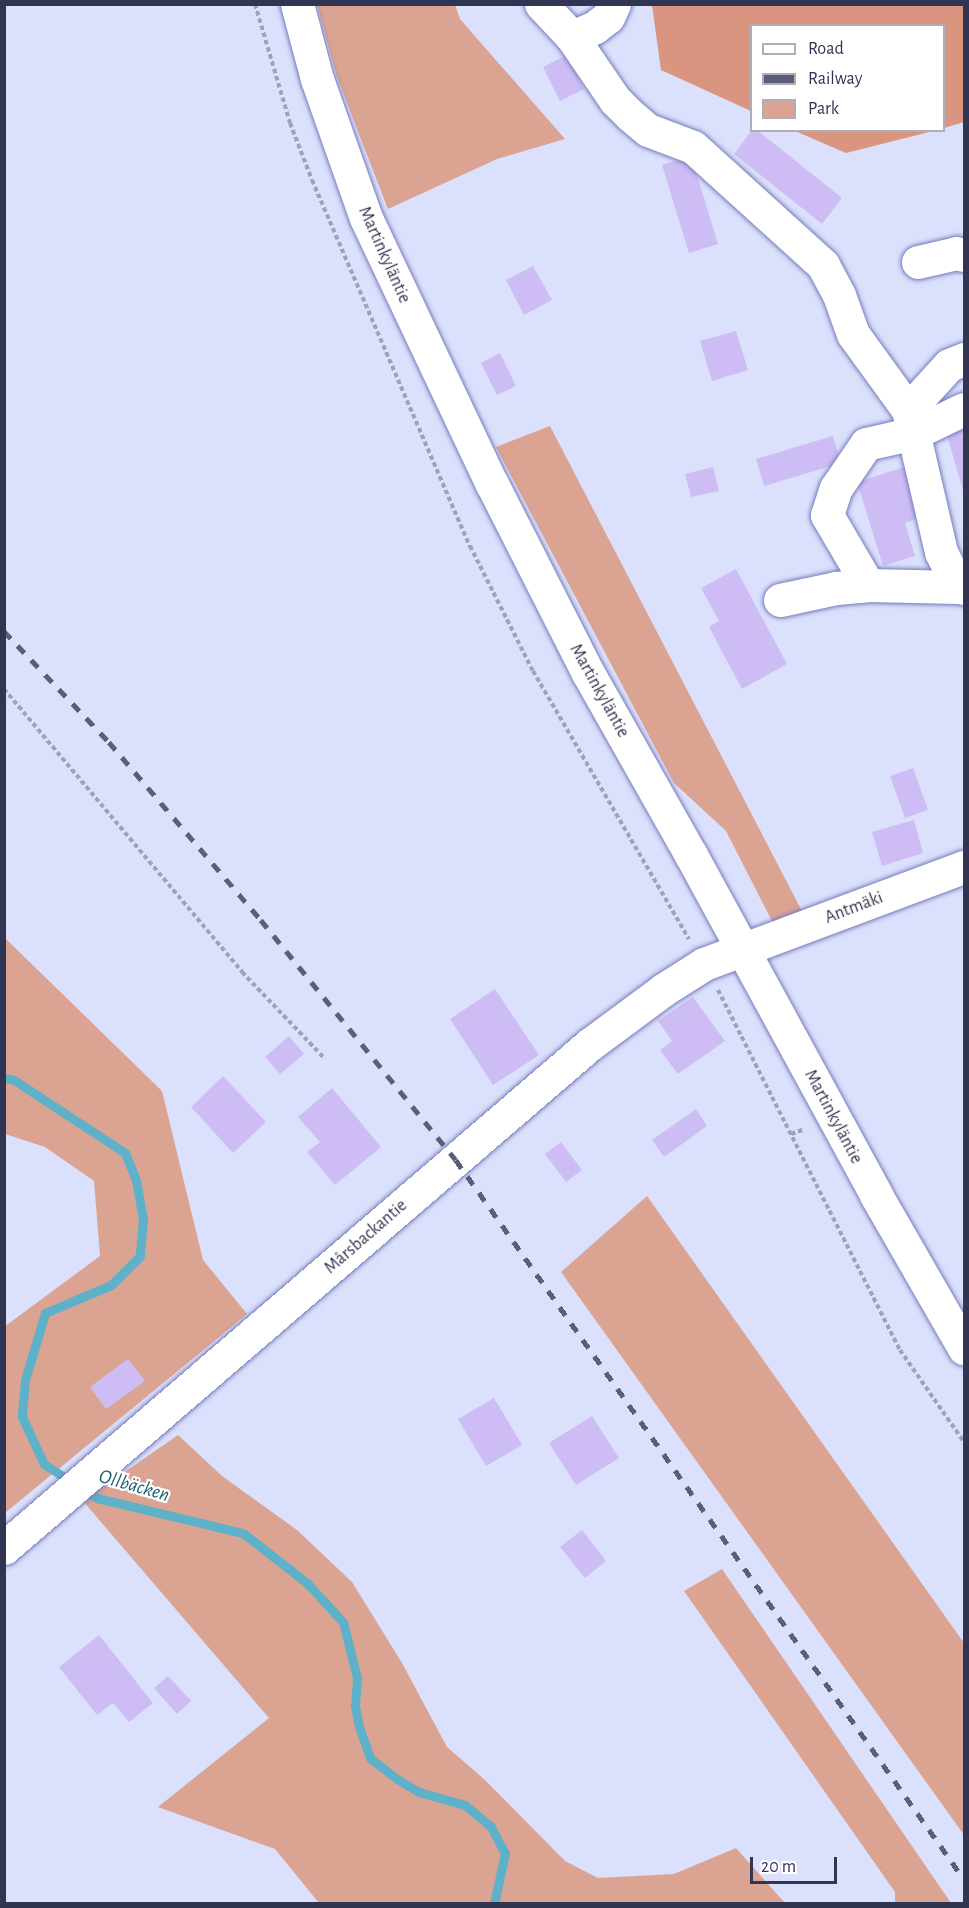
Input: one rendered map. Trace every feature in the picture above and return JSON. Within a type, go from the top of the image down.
[{"type":"street","name":"Martinkyläntie","points":[[297,4],[317,79],[366,218],[492,484],[588,673],[743,950],[876,1195],[964,1348]]},
{"type":"street","points":[[542,4],[573,37],[615,100],[630,115],[648,130],[693,147],[823,265],[839,295],[853,334],[911,422],[941,552],[961,587]]},
{"type":"street","points":[[573,37],[608,17],[614,4]]},
{"type":"street","points":[[918,262],[956,253],[964,255]]},
{"type":"street","points":[[911,422],[949,365],[964,359]]},
{"type":"street","points":[[868,585],[827,515],[836,488],[866,444],[911,422],[964,409]]},
{"type":"street","points":[[780,600],[836,588],[868,585],[961,587]]},
{"type":"street","name":"Antmäki","points":[[743,950],[964,867]]},
{"type":"street","name":"Mårsbackantie","points":[[4,1548],[589,1045],[663,990],[704,964],[743,950]]},
{"type":"path","points":[[4,688],[242,972],[325,1059]]},
{"type":"green space","points":[[317,5],[455,5],[460,19],[565,139],[497,159],[388,209],[337,77]]},
{"type":"green space","points":[[550,426],[804,915],[773,923],[726,831],[674,783],[496,447]]},
{"type":"green space","points":[[5,938],[162,1091],[203,1260],[247,1314],[5,1513],[4,1327],[100,1256],[94,1181],[45,1147],[5,1134]]},
{"type":"green space","points":[[647,1196],[964,1643],[964,1835],[561,1272]]},
{"type":"green space","points":[[178,1435],[222,1476],[297,1530],[352,1582],[402,1663],[447,1747],[485,1780],[565,1861],[598,1878],[674,1874],[736,1848],[785,1903],[319,1903],[275,1849],[158,1807],[269,1718],[83,1501]]},
{"type":"green space","points":[[722,1569],[951,1903],[895,1903],[895,1892],[684,1591]]},
{"type":"shaded area","points":[[652,5],[964,5],[964,122],[945,128],[945,24],[750,24],[750,111],[661,70]]},
{"type":"shaded area","points":[[797,132],[929,132],[846,153]]},
{"type":"building","points":[[567,55],[584,89],[560,101],[543,67]]},
{"type":"building","points":[[750,132],[760,132],[842,198],[822,224],[734,154]]},
{"type":"building","points":[[691,156],[718,244],[689,253],[662,165]]},
{"type":"building","points":[[533,266],[552,300],[524,315],[506,280]]},
{"type":"building","points":[[736,331],[748,370],[712,381],[700,341]]},
{"type":"building","points":[[500,353],[516,386],[497,395],[481,363]]},
{"type":"building","points":[[964,427],[964,494],[946,432]]},
{"type":"building","points":[[833,436],[841,463],[764,486],[756,459]]},
{"type":"building","points":[[713,467],[719,491],[691,497],[685,474]]},
{"type":"building","points":[[905,467],[921,517],[905,523],[915,556],[883,566],[857,482]]},
{"type":"building","points":[[736,569],[787,664],[742,689],[709,627],[719,621],[701,588]]},
{"type":"building","points":[[913,768],[928,810],[905,818],[890,776]]},
{"type":"building","points":[[914,820],[923,853],[882,866],[872,832]]},
{"type":"building","points":[[495,989],[539,1055],[493,1085],[450,1019]]},
{"type":"building","points":[[693,997],[725,1041],[678,1074],[660,1050],[672,1041],[658,1021]]},
{"type":"building","points":[[289,1036],[304,1054],[280,1074],[265,1057]]},
{"type":"building","points":[[223,1076],[266,1122],[233,1153],[191,1107]]},
{"type":"building","points":[[332,1088],[381,1147],[335,1185],[307,1152],[320,1142],[298,1117]]},
{"type":"building","points":[[696,1109],[707,1126],[664,1157],[652,1140]]},
{"type":"building","points":[[561,1142],[582,1170],[566,1182],[545,1154]]},
{"type":"building","points":[[128,1359],[145,1381],[106,1409],[90,1387]]},
{"type":"building","points":[[494,1398],[522,1445],[486,1466],[458,1419]]},
{"type":"building","points":[[592,1416],[619,1458],[576,1485],[549,1443]]},
{"type":"building","points":[[582,1530],[606,1561],[585,1578],[560,1547]]},
{"type":"building","points":[[99,1635],[153,1703],[129,1722],[113,1703],[97,1715],[59,1667]]},
{"type":"building","points":[[168,1676],[191,1701],[177,1714],[154,1688]]},
{"type":"waterway","name":"Ollbäcken","points":[[4,1078],[14,1080],[125,1153],[136,1180],[143,1219],[140,1256],[111,1285],[45,1313],[25,1380],[22,1417],[44,1464],[72,1482]]},
{"type":"waterway","name":"Ollbäcken","points":[[83,1489],[97,1498],[243,1533],[307,1583],[343,1622],[357,1678],[355,1706],[359,1727],[370,1758],[397,1779],[419,1792],[465,1805],[491,1827],[505,1853],[494,1904]]},
{"type":"railway","points":[[4,631],[109,742],[261,920],[456,1160],[964,1879]]}]
